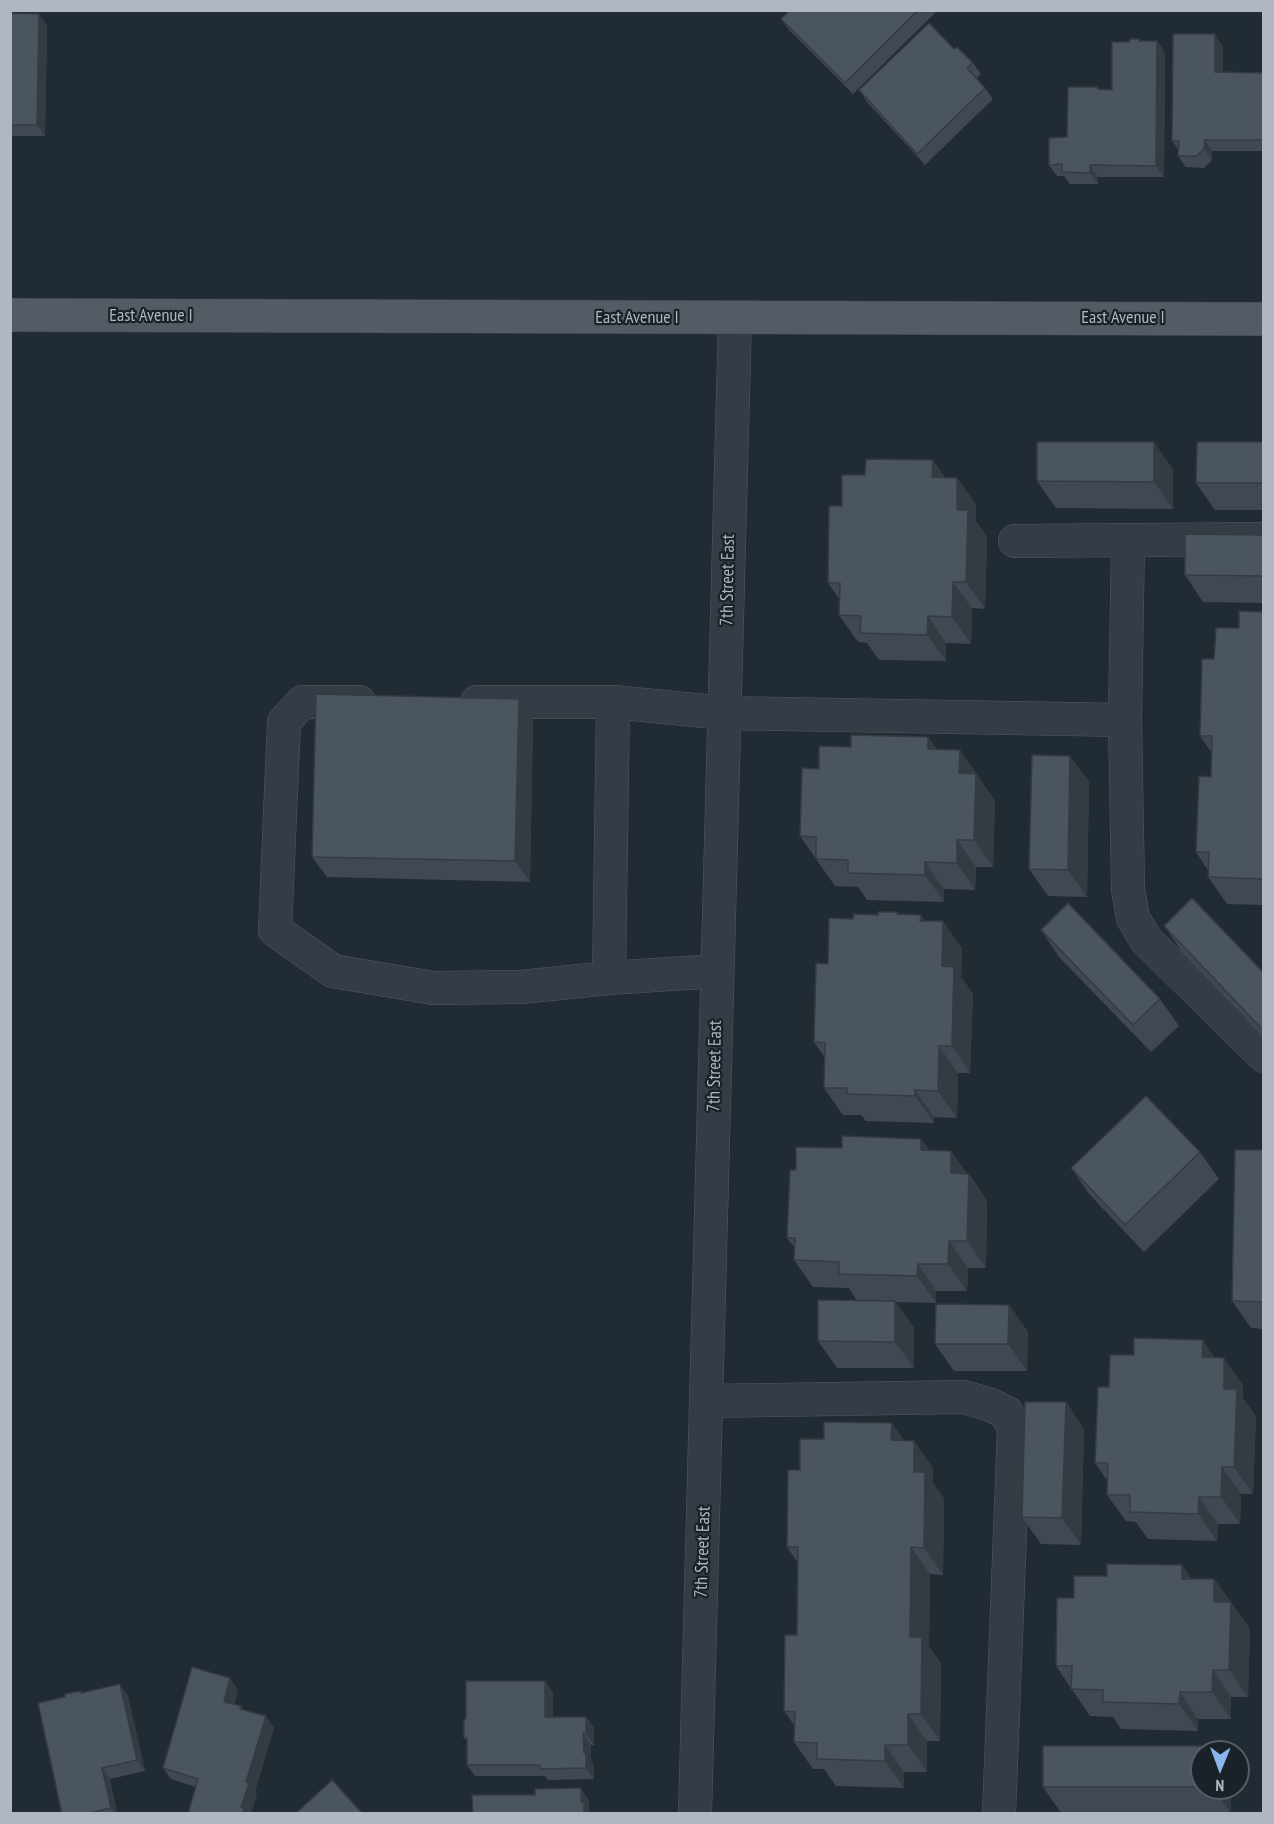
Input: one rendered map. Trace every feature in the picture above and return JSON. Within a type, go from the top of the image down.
[{"type":"main road","name":"East Avenue I","points":[[10,315],[1263,319]]},
{"type":"street","name":"7th Street East","points":[[695,1814],[735,318]]},
{"type":"street","points":[[1015,541],[1263,539]]},
{"type":"street","points":[[1128,540],[1125,720],[1128,889],[1133,918],[1146,940],[1263,1056]]},
{"type":"street","points":[[384,702],[302,702],[284,722],[275,930],[333,971],[434,988],[521,987],[609,978],[717,971]]},
{"type":"street","points":[[442,702],[613,702],[725,713],[1125,720]]},
{"type":"street","points":[[609,978],[613,702]]},
{"type":"street","points":[[707,1401],[963,1397],[991,1405],[1007,1413],[1014,1430],[999,1814]]},
{"type":"building","points":[[790,10],[918,10],[845,83],[781,19]]},
{"type":"building","points":[[10,13],[39,14],[37,125],[10,125]]},
{"type":"building","points":[[929,23],[954,49],[957,47],[973,63],[967,68],[985,88],[917,154],[859,90]]},
{"type":"building","points":[[1173,34],[1215,34],[1215,72],[1263,73],[1263,140],[1205,140],[1204,149],[1196,156],[1178,156],[1179,141],[1172,141]]},
{"type":"building","points":[[1130,39],[1157,41],[1156,166],[1090,165],[1090,173],[1062,172],[1062,164],[1049,165],[1049,138],[1067,137],[1068,87],[1098,87],[1098,89],[1112,90],[1112,42],[1129,42]]},
{"type":"building","points":[[1037,442],[1154,442],[1154,482],[1037,481]]},
{"type":"building","points":[[1197,442],[1263,442],[1263,483],[1196,483]]},
{"type":"building","points":[[866,459],[933,460],[932,477],[957,478],[957,510],[968,510],[966,582],[953,582],[952,617],[928,616],[927,635],[860,633],[861,616],[839,615],[840,583],[828,583],[829,506],[842,506],[842,475],[865,475]]},
{"type":"building","points":[[1185,534],[1263,535],[1263,576],[1185,575]]},
{"type":"building","points":[[1239,611],[1263,612],[1263,879],[1208,877],[1209,852],[1196,852],[1199,776],[1211,777],[1212,736],[1200,736],[1202,659],[1214,659],[1216,628],[1239,628]]},
{"type":"building","points":[[316,694],[519,699],[515,861],[312,857]]},
{"type":"building","points":[[851,735],[928,737],[928,749],[960,750],[959,773],[976,774],[974,840],[957,840],[957,863],[925,862],[925,875],[848,873],[848,860],[816,859],[816,837],[800,836],[802,768],[819,769],[819,746],[851,747]]},
{"type":"building","points":[[1032,755],[1070,756],[1068,870],[1029,869]]},
{"type":"building","points":[[1192,898],[1263,972],[1263,1030],[1164,926]]},
{"type":"building","points":[[1068,903],[1160,999],[1133,1025],[1041,930]]},
{"type":"building","points":[[878,912],[921,915],[920,921],[943,921],[942,966],[954,967],[952,1046],[939,1046],[938,1091],[915,1090],[915,1096],[847,1094],[847,1088],[824,1088],[825,1043],[814,1042],[816,963],[828,964],[829,918],[853,919],[854,914],[878,915]]},
{"type":"building","points":[[1146,1096],[1200,1152],[1125,1225],[1071,1168]]},
{"type":"building","points":[[842,1136],[921,1139],[921,1150],[951,1151],[951,1173],[969,1174],[967,1241],[949,1241],[948,1264],[918,1264],[917,1276],[839,1274],[839,1262],[794,1260],[795,1238],[787,1238],[790,1170],[796,1170],[796,1147],[842,1148]]},
{"type":"building","points":[[1235,1150],[1263,1150],[1263,1302],[1232,1301]]},
{"type":"building","points":[[818,1300],[895,1301],[895,1342],[818,1341]]},
{"type":"building","points":[[936,1304],[1009,1305],[1008,1344],[935,1344]]},
{"type":"building","points":[[1134,1338],[1203,1340],[1202,1357],[1224,1358],[1224,1389],[1237,1389],[1234,1467],[1222,1467],[1221,1497],[1199,1497],[1198,1514],[1130,1512],[1130,1495],[1107,1495],[1108,1463],[1095,1463],[1098,1387],[1109,1387],[1110,1355],[1134,1355]]},
{"type":"building","points":[[1025,1402],[1066,1402],[1062,1518],[1022,1517]]},
{"type":"building","points":[[824,1422],[892,1423],[891,1440],[914,1441],[914,1472],[925,1472],[924,1548],[911,1547],[910,1637],[922,1637],[921,1714],[908,1714],[908,1745],[885,1745],[885,1761],[817,1759],[817,1743],[794,1742],[795,1712],[784,1711],[785,1635],[797,1635],[798,1547],[787,1547],[788,1470],[800,1470],[800,1439],[824,1439]]},
{"type":"building","points":[[1107,1564],[1182,1565],[1182,1579],[1214,1579],[1214,1602],[1231,1602],[1229,1670],[1213,1670],[1212,1692],[1180,1692],[1179,1704],[1103,1702],[1103,1690],[1071,1689],[1072,1666],[1056,1666],[1057,1598],[1074,1598],[1074,1576],[1107,1576]]},
{"type":"building","points":[[192,1667],[230,1678],[224,1702],[266,1716],[246,1782],[249,1783],[241,1807],[244,1808],[243,1814],[188,1814],[198,1779],[163,1768]]},
{"type":"building","points":[[466,1681],[545,1681],[545,1717],[586,1717],[586,1734],[583,1733],[586,1768],[540,1769],[540,1765],[467,1765],[467,1738],[464,1738]]},
{"type":"building","points":[[120,1684],[137,1760],[102,1768],[111,1808],[86,1814],[62,1814],[38,1703],[65,1697],[65,1694],[81,1691],[81,1693]]},
{"type":"building","points":[[1043,1746],[1190,1746],[1190,1787],[1043,1787]]},
{"type":"building","points":[[332,1780],[363,1814],[295,1814]]},
{"type":"building","points":[[581,1788],[584,1814],[473,1814],[472,1795],[535,1795],[535,1789]]}]
